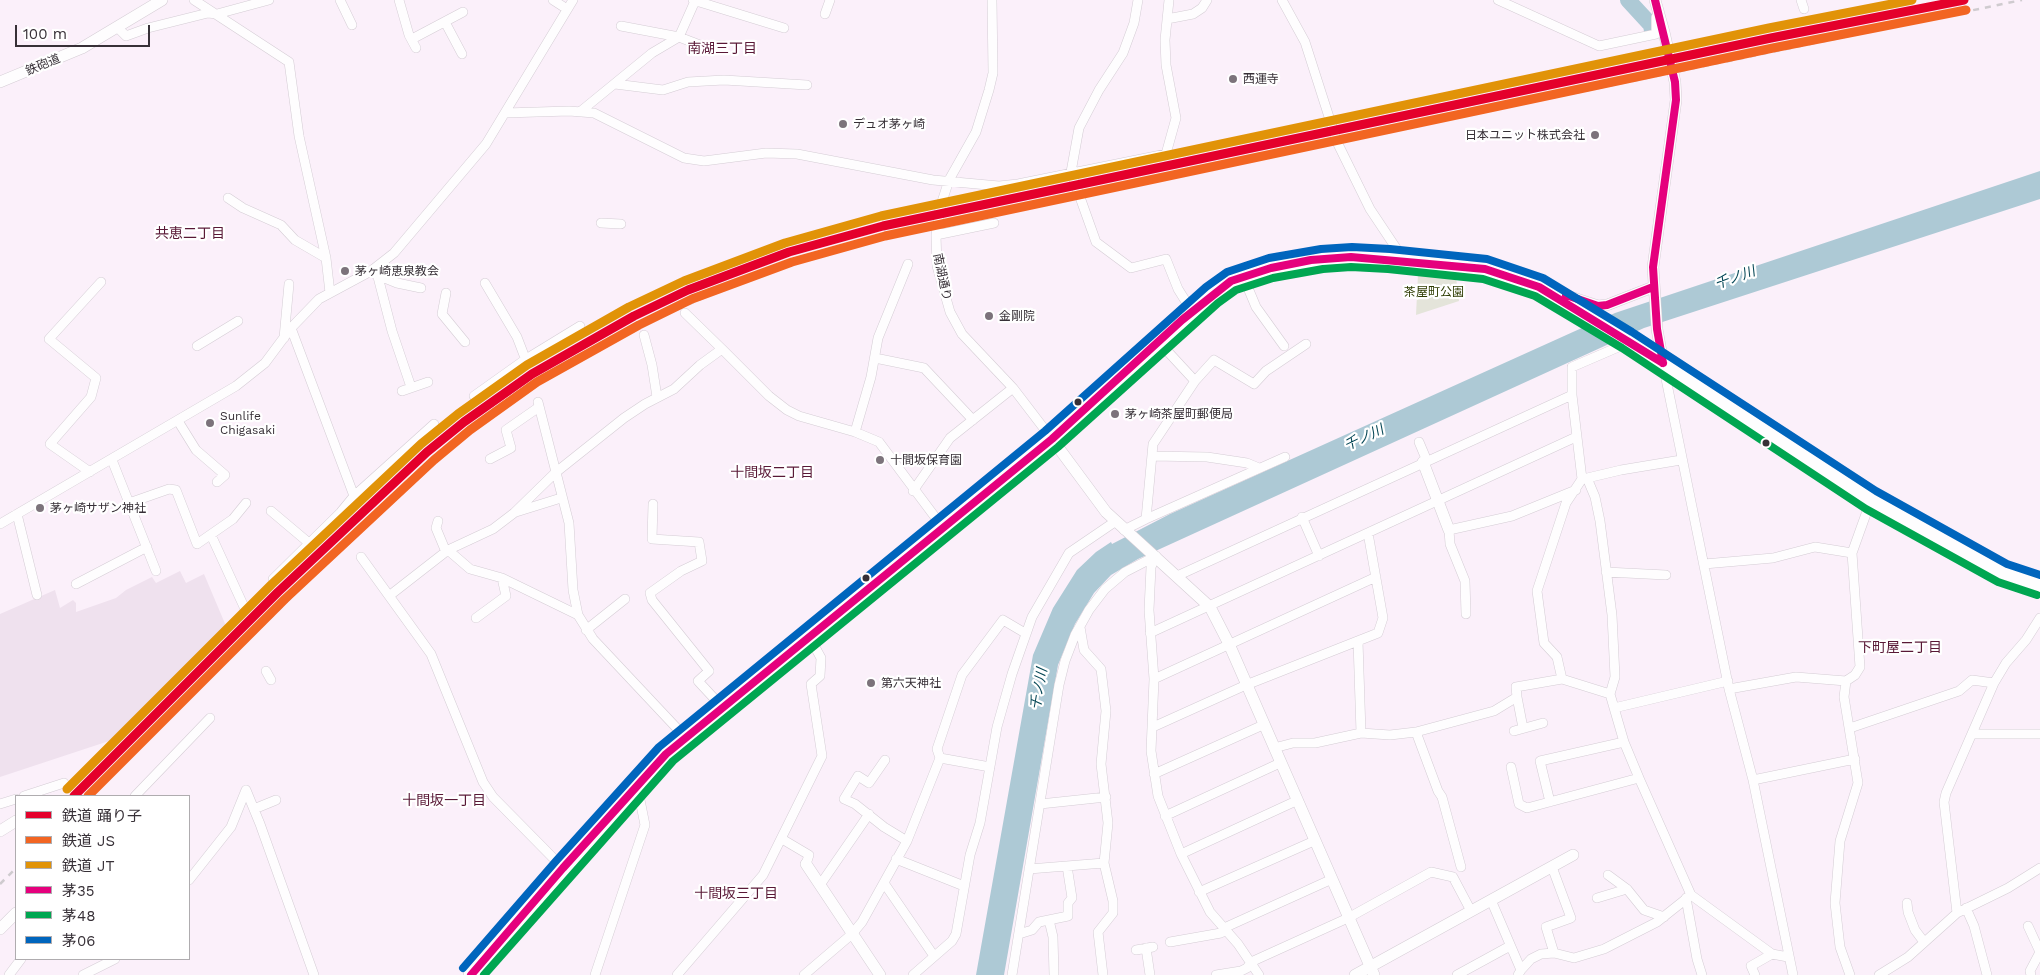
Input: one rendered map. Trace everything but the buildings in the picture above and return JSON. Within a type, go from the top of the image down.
[{"type":"highway","points":[[471,975],[632,789],[666,754],[1052,439],[1194,310],[1231,281],[1270,268],[1322,258],[1351,257],[1485,269],[1539,287],[1663,363],[1871,500],[2003,573],[2040,586]]},
{"type":"street","name":"鉄砲道","points":[[0,82],[61,58],[118,28],[162,0]]},
{"type":"street","points":[[194,0],[218,14],[288,62],[303,156],[326,258],[330,293]]},
{"type":"street","points":[[118,28],[126,36],[203,15],[218,14],[269,0]]},
{"type":"street","points":[[340,0],[352,25]]},
{"type":"street","points":[[399,0],[416,48]]},
{"type":"street","points":[[552,0],[567,9]]},
{"type":"street","points":[[0,524],[178,421],[253,373],[291,328],[319,299],[375,274],[474,160],[505,113],[573,0]]},
{"type":"street","points":[[581,111],[652,53],[679,37],[694,0],[784,28]]},
{"type":"street","points":[[825,14],[830,0]]},
{"type":"street","name":"南湖通り","points":[[992,0],[993,73],[985,109],[976,132],[949,180],[940,208],[936,235],[937,266],[956,323],[962,334],[1013,388],[1052,439]]},
{"type":"street","points":[[1138,0],[1134,24],[1123,53],[1099,90],[1080,128],[1072,172],[1096,242],[1131,268],[1166,259],[1178,289],[1188,305],[1194,310]]},
{"type":"street","points":[[505,113],[581,111],[594,113],[622,125],[684,158],[704,161],[766,153],[797,154],[925,179],[999,186],[1018,184],[1166,154],[1176,118],[1166,65],[1169,0]]},
{"type":"street","points":[[1167,19],[1193,14],[1202,8],[1207,0]]},
{"type":"street","points":[[1282,0],[1305,42],[1337,142],[1370,208],[1398,251],[1400,261]]},
{"type":"street","points":[[1498,0],[1599,46],[1656,34],[1656,17],[1659,12]]},
{"type":"street","points":[[1654,0],[1659,12],[1675,82],[1676,100],[1654,259],[1653,289],[1657,329],[1681,460],[1729,685],[1753,780],[1793,975]]},
{"type":"street","points":[[412,39],[463,12]]},
{"type":"street","points":[[445,22],[462,54]]},
{"type":"street","points":[[621,26],[679,37],[705,47],[723,46]]},
{"type":"street","points":[[615,84],[663,90],[688,82],[724,80],[807,85]]},
{"type":"street","points":[[228,198],[243,208],[281,225],[295,240],[326,258]]},
{"type":"street","points":[[602,223],[620,224]]},
{"type":"street","points":[[936,235],[994,223]]},
{"type":"street","points":[[855,432],[875,358],[878,338],[908,264]]},
{"type":"street","points":[[375,274],[397,283],[421,288]]},
{"type":"street","points":[[375,274],[392,331],[412,387]]},
{"type":"street","points":[[1243,276],[1254,304],[1284,346]]},
{"type":"street","points":[[90,472],[50,444],[90,397],[96,378],[49,339],[101,282]]},
{"type":"street","points":[[485,283],[503,311],[527,361]]},
{"type":"street","points":[[284,338],[289,284]]},
{"type":"street","points":[[1539,287],[1598,306],[1607,305],[1653,289]]},
{"type":"street","points":[[446,293],[442,314],[463,331],[465,342]]},
{"type":"street","points":[[685,313],[769,396],[787,410],[799,416],[855,432],[879,442],[885,447],[913,491],[944,529]]},
{"type":"street","points":[[197,346],[238,321]]},
{"type":"street","points":[[474,396],[580,326]]},
{"type":"street","points":[[291,328],[354,496]]},
{"type":"street","points":[[644,335],[652,365],[657,397]]},
{"type":"street","points":[[1158,341],[1195,381]]},
{"type":"street","points":[[1628,341],[1572,367],[1572,394],[1576,438],[1585,478],[1595,497],[1606,572],[1615,644],[1614,677],[1610,694],[1624,742],[1688,896],[1697,959],[1702,975]]},
{"type":"street","points":[[1146,519],[1152,456],[1157,436],[1195,381],[1214,360],[1254,384],[1266,372],[1306,344]]},
{"type":"street","points":[[389,596],[447,551],[493,529],[514,513],[555,473],[624,418],[657,397],[674,389],[700,365],[722,349]]},
{"type":"street","points":[[875,358],[924,368],[973,420]]},
{"type":"street","points":[[402,391],[428,382]]},
{"type":"street","points":[[913,491],[950,438],[1013,388]]},
{"type":"street","points":[[1177,576],[1572,394]]},
{"type":"street","points":[[490,459],[511,448],[506,430],[539,404],[561,498],[569,523],[573,590],[578,615],[586,630],[686,738]]},
{"type":"street","points":[[178,421],[196,450],[225,475]]},
{"type":"street","points":[[273,579],[354,496],[434,424]]},
{"type":"street","points":[[1150,633],[1576,438]]},
{"type":"street","points":[[1052,439],[1097,502],[1124,530],[1156,556],[1210,607],[1372,971]]},
{"type":"street","points":[[1419,442],[1438,501],[1450,530],[1450,544],[1465,581],[1466,614]]},
{"type":"street","points":[[1152,456],[1206,457],[1247,463],[1259,468]]},
{"type":"street","points":[[1124,530],[1286,457]]},
{"type":"street","points":[[112,460],[156,572]]},
{"type":"street","points":[[1562,679],[1557,657],[1546,648],[1544,642],[1537,591],[1566,503],[1585,478],[1681,460]]},
{"type":"street","points":[[217,482],[233,469]]},
{"type":"street","points":[[128,503],[169,489],[176,490],[197,544],[233,519],[246,503]]},
{"type":"street","points":[[1450,530],[1512,516],[1577,489]]},
{"type":"street","points":[[514,513],[561,498]]},
{"type":"street","points":[[1614,708],[1729,685],[1796,677],[1846,680],[1855,675],[1860,667],[1852,554],[1871,500]]},
{"type":"street","points":[[653,504],[652,540],[699,542],[702,561],[681,571],[650,593],[652,600],[710,671],[698,682],[723,708]]},
{"type":"street","points":[[271,511],[309,543]]},
{"type":"street","points":[[17,514],[37,595]]},
{"type":"street","points":[[1302,517],[1319,556]]},
{"type":"street","points":[[438,521],[436,528],[447,551],[470,569],[502,578],[578,615]]},
{"type":"street","points":[[913,975],[952,941],[956,934],[997,727],[1025,633],[1064,559],[1069,553],[1116,521]]},
{"type":"street","points":[[1153,727],[1246,685],[1378,633],[1383,618],[1368,533]]},
{"type":"street","points":[[212,535],[245,609]]},
{"type":"street","points":[[76,584],[147,547]]},
{"type":"street","points":[[1704,564],[1773,558],[1816,547],[1852,554]]},
{"type":"street","points":[[1012,975],[1059,686],[1065,661],[1080,627],[1105,589],[1125,572],[1156,556]]},
{"type":"street","points":[[1156,556],[1151,567],[1150,633],[1154,679],[1151,751],[1158,796],[1181,854],[1210,912],[1251,962],[1259,975]]},
{"type":"street","points":[[361,557],[431,654],[483,782],[493,797],[563,868]]},
{"type":"street","points":[[1606,572],[1666,575]]},
{"type":"street","points":[[1154,679],[1376,577]]},
{"type":"street","points":[[476,618],[506,596],[502,578]]},
{"type":"street","points":[[586,630],[625,599]]},
{"type":"street","points":[[1987,975],[1974,926],[1962,911],[1944,802],[1994,683],[2006,663],[2026,640],[2040,618]]},
{"type":"street","points":[[804,975],[852,934],[862,922],[907,841],[940,758],[937,749],[962,675],[1003,620],[1025,633]]},
{"type":"street","points":[[1080,627],[1084,650],[1101,669],[1106,711],[1101,764],[1106,797],[1108,833],[1104,863],[1113,901],[1112,913],[1098,932],[1104,975]]},
{"type":"street","points":[[677,975],[763,875],[822,756],[811,684],[820,676],[821,658],[810,638]]},
{"type":"street","points":[[1358,641],[1361,733]]},
{"type":"street","points":[[266,671],[271,680]]},
{"type":"street","points":[[1543,723],[1519,730],[1516,687],[1562,679],[1610,694]]},
{"type":"street","points":[[1846,680],[1844,697],[1856,759],[1858,782],[1840,841],[1835,903],[1840,947],[1850,975]]},
{"type":"street","points":[[1850,728],[1959,691],[1972,680],[1994,683]]},
{"type":"street","points":[[1274,748],[1293,743],[1315,743],[1361,733],[1390,735],[1416,732],[1494,711],[1517,697]]},
{"type":"street","points":[[137,795],[210,718]]},
{"type":"street","points":[[1154,774],[1263,725]]},
{"type":"street","points":[[1416,732],[1442,797],[1461,867]]},
{"type":"street","points":[[1972,734],[2040,734]]},
{"type":"street","points":[[1550,802],[1540,761],[1624,742]]},
{"type":"street","points":[[940,758],[990,767]]},
{"type":"street","points":[[1753,780],[1856,759]]},
{"type":"street","points":[[885,760],[869,783],[858,776],[844,799],[870,814],[884,827],[907,841]]},
{"type":"street","points":[[1165,816],[1280,763]]},
{"type":"street","points":[[1511,767],[1520,804],[1527,808],[1639,778]]},
{"type":"street","points":[[27,795],[64,784]]},
{"type":"street","points":[[596,975],[645,825],[640,800],[632,789]]},
{"type":"street","points":[[190,879],[231,828],[246,790],[314,975]]},
{"type":"street","points":[[1040,804],[1106,797]]},
{"type":"street","points":[[0,804],[15,799]]},
{"type":"street","points":[[254,809],[276,800]]},
{"type":"street","points":[[1181,854],[1296,802]]},
{"type":"street","points":[[820,885],[870,814]]},
{"type":"street","points":[[0,831],[15,822]]},
{"type":"street","points":[[782,839],[809,855],[806,864],[880,975]]},
{"type":"street","points":[[1199,892],[1314,841]]},
{"type":"street","points":[[1355,975],[1372,971],[1471,911],[1573,855]]},
{"type":"street","points":[[896,859],[964,886]]},
{"type":"street","points":[[1029,869],[1104,863]]},
{"type":"street","points":[[1019,934],[1032,930],[1039,922],[1068,916],[1068,903],[1072,898],[1067,866]]},
{"type":"street","points":[[1552,867],[1571,918],[1546,927],[1554,953]]},
{"type":"street","points":[[1880,975],[1908,957],[1962,911],[2008,888],[2040,868]]},
{"type":"street","points":[[1216,975],[1241,971],[1247,968],[1251,962],[1348,918],[1431,872],[1453,877],[1471,911]]},
{"type":"street","points":[[1608,875],[1626,889],[1644,910],[1664,917]]},
{"type":"street","points":[[1170,942],[1220,933],[1224,928],[1330,880]]},
{"type":"street","points":[[884,883],[934,956]]},
{"type":"street","points":[[1597,898],[1626,889]]},
{"type":"street","points":[[1688,896],[1772,954],[1788,957]]},
{"type":"street","points":[[1520,973],[1531,959],[1541,954],[1554,953],[1574,958],[1622,941],[1664,917],[1688,896]]},
{"type":"street","points":[[1492,900],[1520,973]]},
{"type":"street","points":[[1907,903],[1908,912],[1915,930],[1924,942]]},
{"type":"street","points":[[0,930],[15,914]]},
{"type":"street","points":[[1050,920],[1053,937],[1054,975]]},
{"type":"street","points":[[2028,926],[2040,952],[2037,963],[2030,971],[2031,975]]},
{"type":"street","points":[[1457,975],[1510,946]]},
{"type":"street","points":[[1145,948],[1150,975]]},
{"type":"street","points":[[1755,975],[1752,966],[1772,954]]},
{"type":"street","points":[[9,975],[20,960]]},
{"type":"street","points":[[83,975],[113,960]]},
{"type":"shaded area","points":[[180,571],[186,583],[204,574],[226,626],[109,741],[0,777],[0,614],[55,590],[60,608],[73,600],[76,603],[76,612],[116,598],[126,590],[152,577],[156,583]]},
{"type":"green space","name":"茶屋町公園","points":[[1418,274],[1456,277],[1459,301],[1416,315]]},
{"type":"water","name":"千ノ川","points":[[2040,171],[2040,199],[1644,328],[1138,559],[1111,575],[1094,593],[1075,624],[1058,665],[1004,975],[976,975],[1033,655],[1053,608],[1077,570],[1096,552],[1111,542],[1112,544],[1170,514],[1615,313]]},
{"type":"pier","points":[[1608,313],[1639,333],[1612,345],[1582,325]]},
{"type":"waterway","points":[[1628,0],[1651,25],[1652,31]]},
{"type":"railway","points":[[91,795],[389,501],[471,431],[535,386],[592,351],[639,326],[742,281],[792,262],[886,236],[2022,0]]},
{"type":"railway","points":[[0,884],[15,869]]},
{"type":"rail line","name":"JT","points":[[67,789],[271,585],[421,444],[458,414],[527,365],[629,307],[684,281],[785,243],[881,216],[1769,28],[1912,0]]},
{"type":"rail line","name":"踊り子","points":[[75,795],[278,592],[427,452],[464,422],[532,374],[634,316],[688,290],[789,252],[883,226],[1771,38],[1964,0]]},
{"type":"rail line","name":"JS","points":[[89,795],[285,599],[434,460],[470,430],[537,382],[639,325],[692,299],[792,262],[885,236],[1773,48],[1966,10]]},
{"type":"transit line","name":"茅35","points":[[1655,0],[1675,82],[1676,100],[1653,267],[1657,329],[1663,363]]},
{"type":"transit line","name":"茅06","points":[[463,968],[659,747],[1045,431],[1206,287],[1227,272],[1269,258],[1321,249],[1352,247],[1390,249],[1487,259],[1543,278],[1632,332],[1876,491],[2007,564],[2040,575]]},
{"type":"transit line","name":"茅35","points":[[471,975],[563,868],[666,754],[1052,439],[1182,320],[1231,281],[1271,268],[1311,260],[1351,257],[1485,269],[1539,287],[1663,363]]},
{"type":"transit line","name":"茅48","points":[[484,975],[673,761],[1058,447],[1218,303],[1236,290],[1273,278],[1323,269],[1351,267],[1388,269],[1483,279],[1535,296],[1622,348],[1866,509],[1998,582],[2037,595]]},
{"type":"transit line","name":"茅35","points":[[1566,295],[1598,306],[1607,305],[1653,287]]},
{"type":"place","name":"西運寺","points":[[1233,79]]},
{"type":"place","name":"デュオ茅ヶ崎","points":[[843,124]]},
{"type":"place","name":"日本ユニット株式会社","points":[[1595,135]]},
{"type":"place","name":"茅ヶ崎恵泉教会","points":[[345,271]]},
{"type":"place","name":"金剛院","points":[[989,316]]},
{"type":"place","name":"茅ヶ崎茶屋町郵便局","points":[[1115,414]]},
{"type":"place","name":"Sunlife Chigasaki","points":[[210,423]]},
{"type":"place","name":"十間坂保育園","points":[[880,460]]},
{"type":"place","name":"茅ヶ崎サザン神社","points":[[40,508]]},
{"type":"place","name":"第六天神社","points":[[871,683]]},
{"type":"district","name":"南湖三丁目","points":[[722,49]]},
{"type":"district","name":"共恵二丁目","points":[[190,234]]},
{"type":"district","name":"十間坂二丁目","points":[[772,473]]},
{"type":"district","name":"下町屋二丁目","points":[[1900,648]]},
{"type":"district","name":"十間坂一丁目","points":[[444,801]]},
{"type":"district","name":"十間坂三丁目","points":[[736,894]]}]
